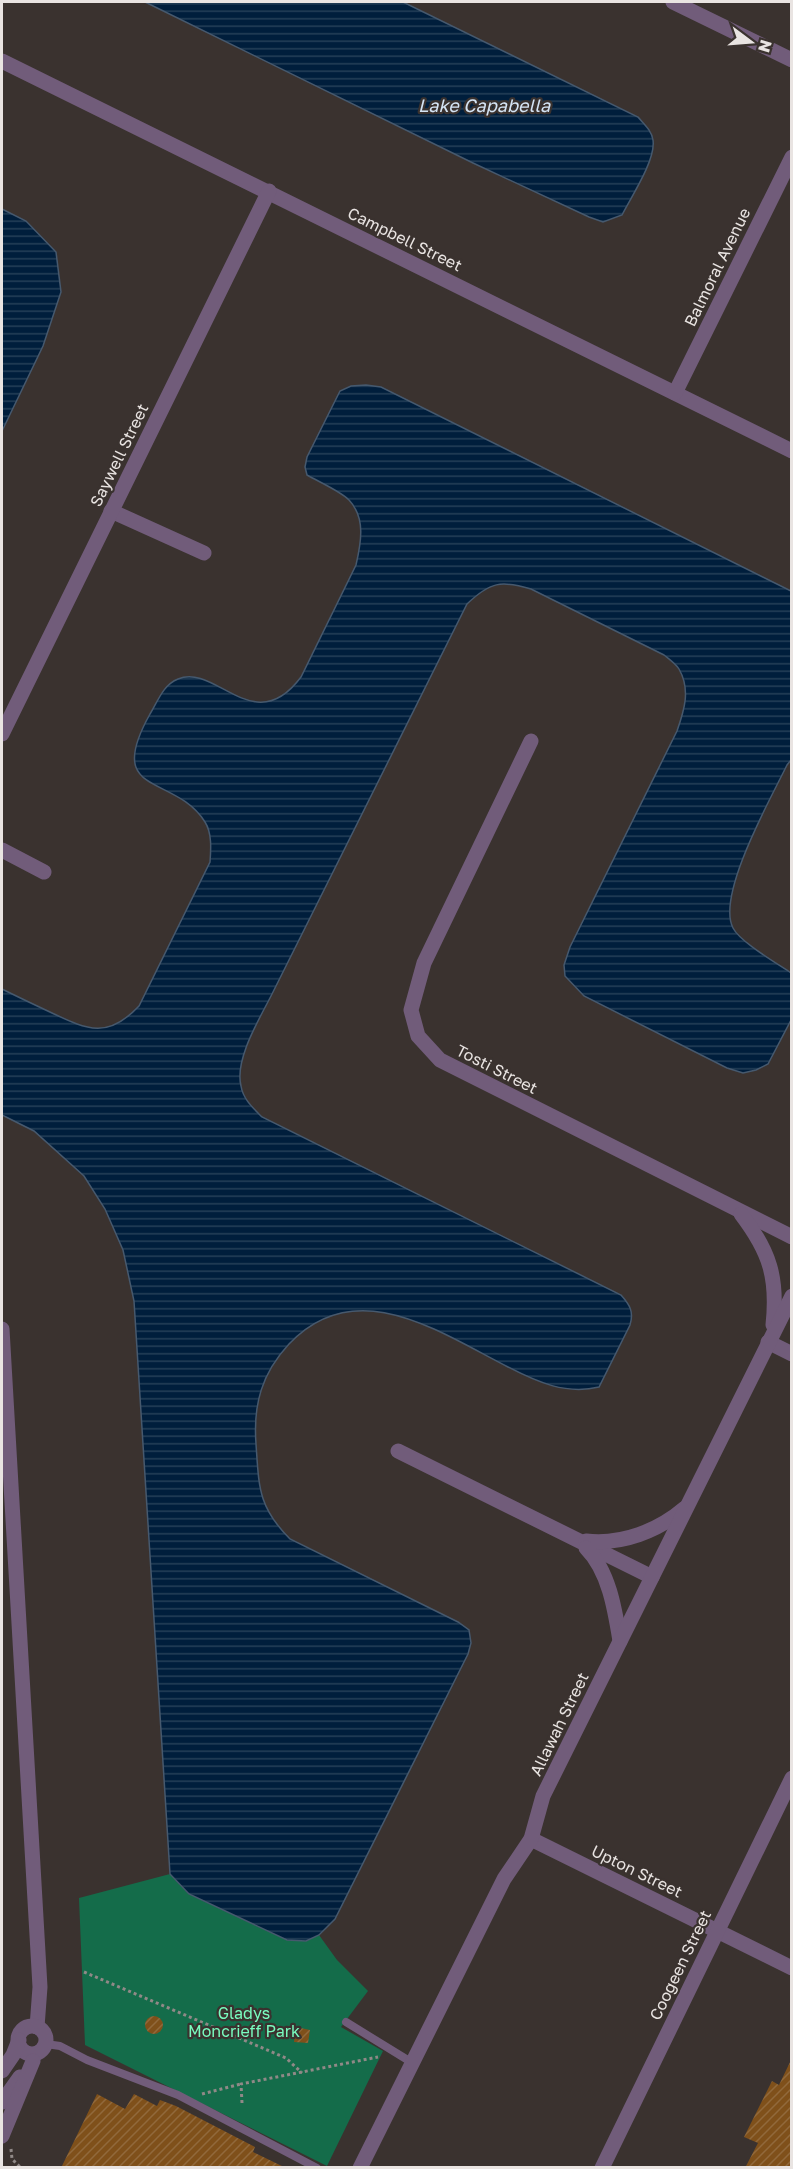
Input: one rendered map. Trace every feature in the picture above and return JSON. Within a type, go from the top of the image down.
[{"type":"street","points":[[673,2],[792,60]]},
{"type":"street","name":"Campbell Street","points":[[2,61],[792,450]]},
{"type":"street","name":"Balmoral Avenue","points":[[675,393],[792,157]]},
{"type":"street","name":"Saywell Street","points":[[2,734],[269,191]]},
{"type":"street","points":[[111,511],[204,553]]},
{"type":"street","name":"Tosti Street","points":[[531,741],[424,963],[411,1010],[418,1036],[440,1060],[792,1237]]},
{"type":"street","points":[[2,850],[44,872]]},
{"type":"street","points":[[739,1210],[760,1241],[771,1265],[775,1295],[770,1338],[792,1354]]},
{"type":"street","name":"Allawah Street","points":[[360,2168],[504,1879],[531,1839],[543,1796],[792,1296]]},
{"type":"street","points":[[2,1329],[40,1987],[37,2027]]},
{"type":"street","points":[[398,1451],[652,1577]]},
{"type":"street","points":[[577,1540],[612,1542],[633,1536],[659,1525],[687,1506]]},
{"type":"street","points":[[577,1540],[593,1556],[606,1582],[615,1610],[620,1641]]},
{"type":"street","name":"Coogeen Street","points":[[602,2168],[792,1778]]},
{"type":"street","name":"Upton Street","points":[[531,1839],[792,1968]]},
{"type":"street","points":[[2,2071],[21,2033],[26,2028],[37,2027],[44,2032],[40,2052],[6,2141]]},
{"type":"street","points":[[19,2040],[22,2049],[26,2052],[35,2054],[40,2052]]},
{"type":"street","points":[[2,2102],[40,2052]]},
{"type":"lane","points":[[346,2022],[411,2062]]},
{"type":"lane","points":[[40,2052],[64,2048],[87,2060],[178,2096],[299,2164],[316,2168]]},
{"type":"path","points":[[84,1972],[286,2058],[302,2073]]},
{"type":"path","points":[[193,2096],[386,2055]]},
{"type":"path","points":[[241,2084],[242,2103]]},
{"type":"path","points":[[6,2141],[12,2159],[21,2168]]},
{"type":"green space","name":"Gladys Moncrieff Park","points":[[170,1874],[189,1894],[306,1941],[319,1935],[337,1960],[368,1991],[341,2027],[383,2051],[327,2166],[85,2045],[79,1898]]},
{"type":"water","name":"Lake Capabella","points":[[145,2],[403,2],[638,117],[653,140],[651,158],[622,215],[603,222],[473,163]]},
{"type":"water","points":[[2,209],[26,221],[56,252],[61,292],[43,346],[2,431]]},
{"type":"water","points":[[351,386],[381,387],[791,591],[791,760],[769,800],[738,871],[730,913],[733,928],[737,934],[791,973],[791,1020],[768,1064],[743,1073],[727,1068],[584,996],[565,976],[564,965],[570,947],[677,731],[684,708],[685,685],[678,667],[664,655],[531,589],[504,584],[482,591],[467,604],[256,1024],[242,1063],[240,1075],[242,1091],[252,1107],[262,1117],[621,1295],[627,1302],[632,1316],[630,1325],[599,1387],[587,1389],[552,1386],[426,1326],[398,1316],[370,1311],[342,1313],[315,1323],[289,1344],[272,1366],[261,1390],[255,1429],[262,1496],[279,1527],[290,1539],[458,1622],[469,1630],[471,1643],[468,1654],[335,1919],[319,1935],[306,1941],[287,1940],[189,1894],[170,1874],[134,1301],[123,1250],[105,1209],[84,1176],[34,1131],[2,1115],[2,989],[87,1027],[107,1027],[117,1023],[139,1006],[210,862],[211,847],[207,826],[192,807],[177,796],[148,781],[139,772],[134,759],[138,741],[161,694],[168,685],[178,679],[192,677],[207,681],[251,701],[267,702],[284,695],[301,677],[356,565],[361,531],[358,515],[349,500],[307,475],[305,467],[307,457],[340,391]]},
{"type":"building","points":[[154,2016],[160,2019],[163,2025],[160,2031],[154,2034],[148,2031],[145,2025],[148,2019]]},
{"type":"building","points":[[296,2027],[310,2030],[308,2043],[294,2042]]},
{"type":"building","points":[[792,2058],[792,2168],[745,2168],[758,2143],[744,2137],[772,2081],[779,2085]]},
{"type":"building","points":[[97,2094],[125,2109],[134,2094],[157,2106],[160,2100],[176,2106],[255,2147],[253,2152],[286,2168],[61,2168]]}]
